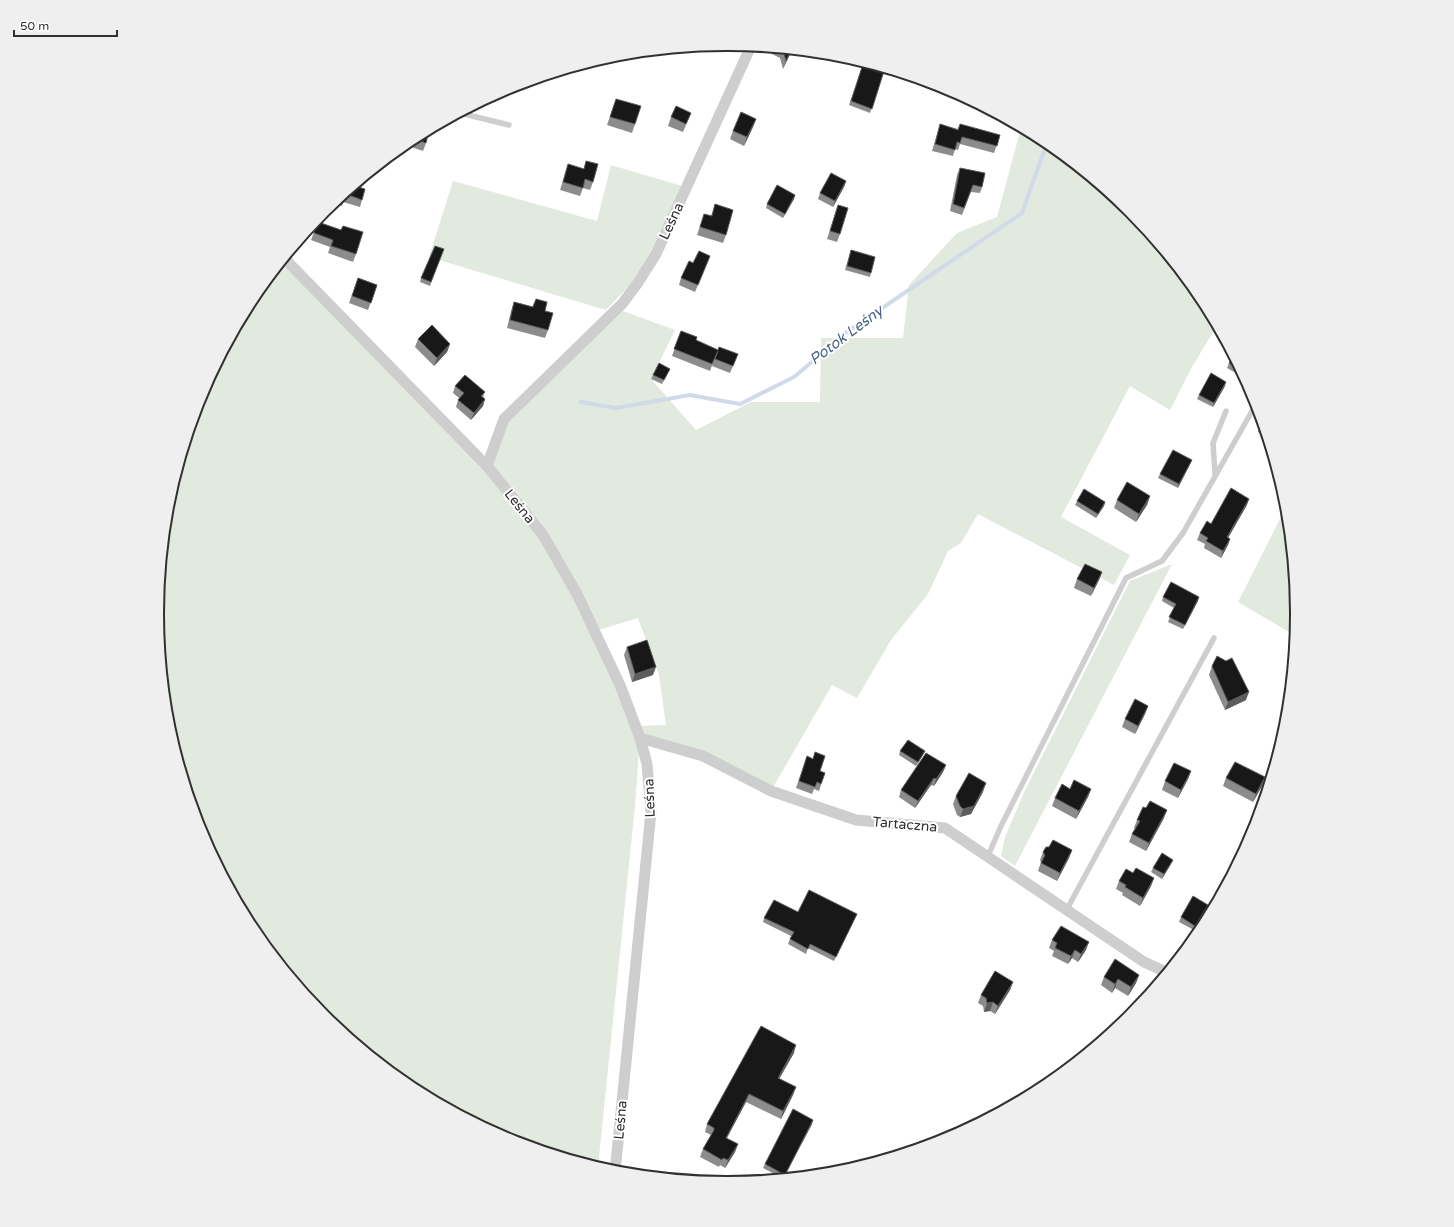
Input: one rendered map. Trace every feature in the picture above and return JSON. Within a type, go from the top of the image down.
[{"type":"street","name":"Leśna","points":[[487,466],[504,419],[602,325],[637,284],[656,254],[748,52]]},
{"type":"street","name":"Leśna","points":[[288,262],[487,466],[526,512],[559,561],[577,594],[620,685],[640,738],[648,764],[651,812],[616,1165]]},
{"type":"street","name":"Tartaczna","points":[[640,738],[703,756],[772,791],[856,820],[945,828],[1144,962],[1162,970]]},
{"type":"lane","points":[[466,115],[509,125]]},
{"type":"lane","points":[[1215,474],[1213,443],[1226,411]]},
{"type":"lane","points":[[988,856],[1001,826],[1126,578],[1162,561],[1183,533],[1252,411]]},
{"type":"lane","points":[[1067,909],[1214,638]]},
{"type":"shaded area","points":[[1020,133],[1069,167],[1125,216],[1173,271],[1195,301],[1213,331],[1192,367],[1170,410],[1130,386],[1061,517],[1130,555],[1114,585],[978,514],[961,543],[948,551],[928,594],[891,640],[857,698],[832,685],[771,791],[703,756],[640,738],[635,806],[599,1161],[546,1146],[512,1133],[478,1118],[446,1101],[414,1081],[356,1036],[329,1011],[281,956],[259,926],[240,895],[223,862],[207,829],[194,794],[184,759],[175,723],[169,687],[166,650],[164,614],[169,540],[175,504],[194,433],[207,398],[240,332],[259,301],[288,262],[486,466],[494,446],[518,406],[623,311],[675,330],[651,379],[696,430],[751,402],[820,402],[821,338],[903,338],[909,285],[957,233],[997,217]],"holes":[[[638,618],[659,675],[666,725],[636,726],[595,631]]]},
{"type":"shaded area","points":[[611,165],[682,186],[650,253],[629,286],[606,310],[429,257],[453,181],[597,221]]},
{"type":"shaded area","points":[[1281,517],[1285,540],[1288,577],[1290,614],[1289,632],[1238,602]]},
{"type":"shaded area","points":[[1172,564],[1015,866],[1001,856],[1005,837],[1026,788],[1130,581]]},
{"type":"building","points":[[784,54],[789,55],[786,61]]},
{"type":"building","points":[[862,68],[883,73],[872,109],[851,101]]},
{"type":"building","points":[[616,99],[641,106],[635,124],[610,117]]},
{"type":"building","points":[[676,106],[691,113],[686,124],[671,117]]},
{"type":"building","points":[[741,112],[756,119],[747,137],[733,131]]},
{"type":"building","points":[[940,124],[958,130],[960,124],[1000,135],[997,146],[962,137],[960,143],[957,142],[955,150],[935,144]]},
{"type":"building","points":[[427,138],[426,143],[422,141]]},
{"type":"building","points":[[586,161],[598,164],[593,182],[585,179],[583,188],[563,182],[568,164],[584,169]]},
{"type":"building","points":[[960,168],[985,173],[982,187],[973,185],[964,208],[953,204]]},
{"type":"building","points":[[831,173],[846,181],[835,201],[820,193]]},
{"type":"building","points":[[777,185],[795,195],[785,214],[767,204]]},
{"type":"building","points":[[360,188],[365,189],[362,200],[351,196]]},
{"type":"building","points":[[715,204],[733,210],[726,235],[700,227],[704,214],[712,216]]},
{"type":"building","points":[[838,205],[848,208],[840,234],[830,231]]},
{"type":"building","points":[[322,223],[341,230],[343,226],[363,232],[356,254],[331,246],[333,240],[314,233]]},
{"type":"building","points":[[435,246],[444,249],[431,282],[421,278]]},
{"type":"building","points":[[851,250],[875,257],[871,273],[847,266]]},
{"type":"building","points":[[699,251],[710,256],[698,285],[681,278],[689,261],[693,263]]},
{"type":"building","points":[[358,278],[377,285],[371,303],[352,296]]},
{"type":"building","points":[[536,299],[547,302],[545,311],[553,313],[548,330],[510,320],[514,302],[533,307]]},
{"type":"building","points":[[432,325],[450,344],[437,358],[418,339]]},
{"type":"building","points":[[681,331],[697,337],[696,340],[718,350],[719,347],[738,354],[733,366],[715,359],[718,351],[712,364],[674,349]]},
{"type":"building","points":[[659,363],[670,369],[664,380],[653,375]]},
{"type":"building","points":[[1211,373],[1226,382],[1214,403],[1199,395]]},
{"type":"building","points":[[465,375],[485,392],[481,396],[485,399],[474,413],[458,400],[464,393],[455,386]]},
{"type":"building","points":[[1173,450],[1192,460],[1179,484],[1160,474]]},
{"type":"building","points":[[1127,482],[1150,496],[1139,514],[1117,500]]},
{"type":"building","points":[[1231,488],[1249,499],[1227,537],[1230,539],[1223,551],[1206,541],[1208,538],[1200,533],[1207,521],[1211,524]]},
{"type":"building","points":[[1084,489],[1105,502],[1098,514],[1077,501]]},
{"type":"building","points":[[1085,564],[1102,572],[1094,588],[1077,579]]},
{"type":"building","points":[[1171,582],[1199,597],[1185,625],[1169,617],[1176,604],[1163,597]]},
{"type":"building","points":[[647,640],[656,667],[635,674],[627,647]]},
{"type":"building","points":[[1217,656],[1226,661],[1232,658],[1249,692],[1228,702],[1212,666]]},
{"type":"building","points":[[1135,699],[1148,706],[1138,726],[1125,719]]},
{"type":"building","points":[[908,740],[925,751],[918,762],[900,751]]},
{"type":"building","points":[[815,752],[825,756],[820,771],[825,773],[821,784],[817,782],[815,787],[799,781],[807,756],[813,759]]},
{"type":"building","points":[[926,753],[946,765],[936,779],[934,778],[918,801],[901,790]]},
{"type":"building","points":[[1235,762],[1265,777],[1256,794],[1226,778]]},
{"type":"building","points":[[1174,763],[1191,771],[1181,790],[1165,781]]},
{"type":"building","points":[[969,773],[986,783],[974,806],[963,809],[960,806],[956,796]]},
{"type":"building","points":[[1074,780],[1091,789],[1079,811],[1055,798],[1062,784],[1070,789]]},
{"type":"building","points":[[1150,801],[1167,810],[1149,843],[1132,834],[1140,821],[1137,820],[1143,807],[1146,808]]},
{"type":"building","points":[[1053,840],[1072,850],[1060,873],[1041,863],[1045,855],[1043,852],[1046,847],[1049,847]]},
{"type":"building","points":[[1162,853],[1173,860],[1164,874],[1153,868]]},
{"type":"building","points":[[1136,868],[1154,878],[1143,898],[1125,887],[1126,885],[1119,881],[1126,869],[1133,873]]},
{"type":"building","points":[[809,890],[857,914],[836,957],[810,944],[808,949],[790,939],[794,932],[764,918],[774,900],[798,912]]},
{"type":"building","points":[[1193,896],[1208,905],[1195,926],[1181,917]]},
{"type":"building","points":[[1061,926],[1089,942],[1081,954],[1075,950],[1071,956],[1055,948],[1057,943],[1052,940]]},
{"type":"building","points":[[1115,959],[1139,975],[1131,987],[1118,979],[1115,984],[1104,977]]},
{"type":"building","points":[[995,971],[1013,982],[998,1006],[993,1002],[987,1003],[986,998],[981,995]]},
{"type":"building","points":[[761,1026],[796,1045],[778,1078],[796,1087],[783,1111],[749,1094],[726,1138],[738,1144],[728,1160],[723,1158],[722,1160],[703,1149],[714,1130],[714,1128],[707,1124]]},
{"type":"building","points":[[793,1109],[813,1120],[786,1173],[781,1173],[765,1164]]},
{"type":"waterway","name":"Potok Leśny","points":[[581,402],[616,408],[690,395],[740,404],[794,377],[847,332],[1022,213],[1045,149]]}]
